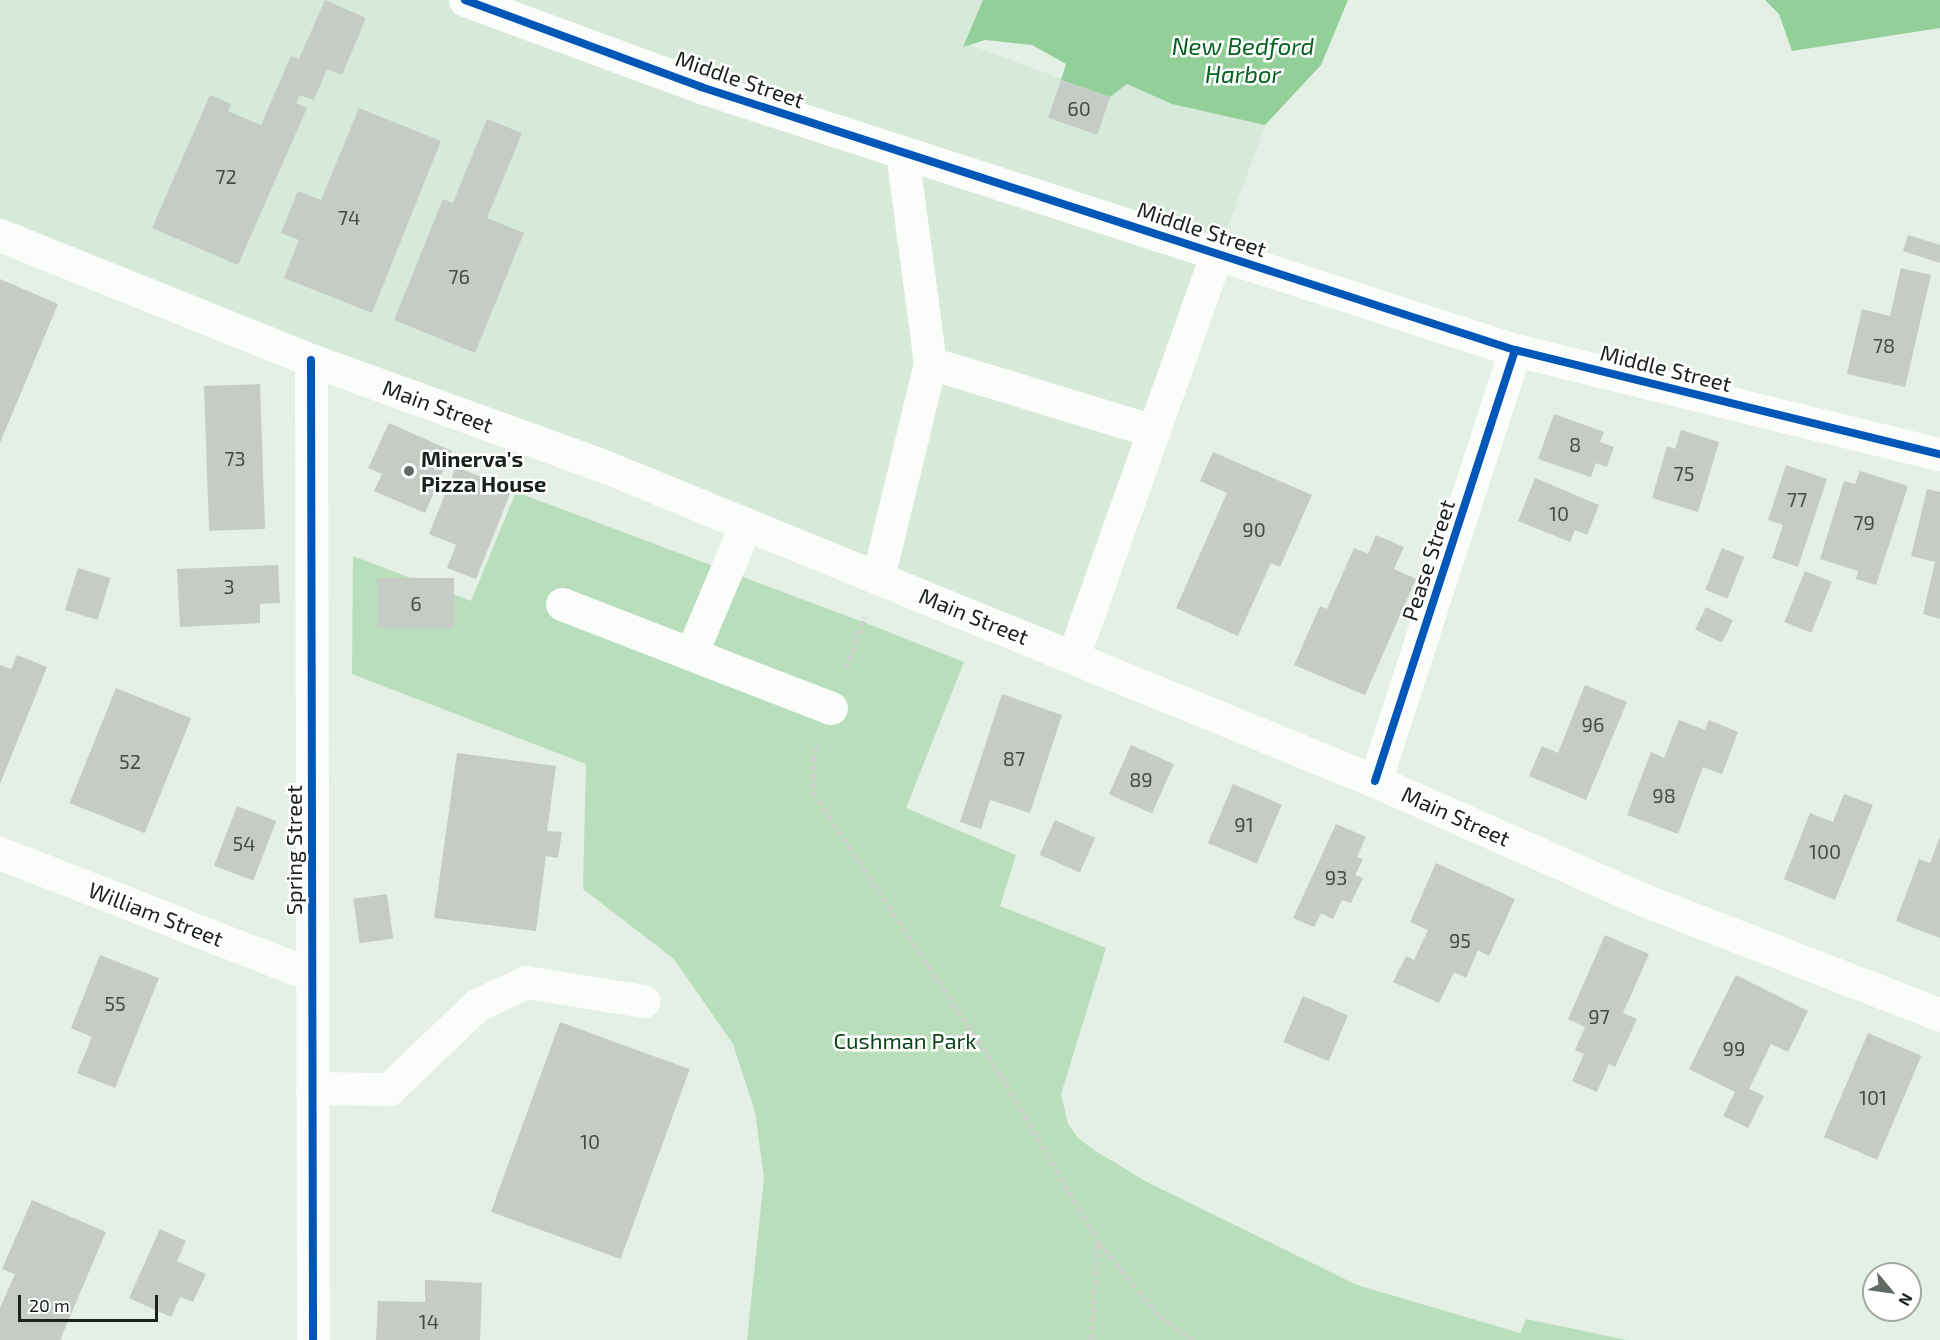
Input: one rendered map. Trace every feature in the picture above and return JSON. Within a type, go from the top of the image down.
[{"type":"street","name":"Middle Street","points":[[465,0],[701,87],[1515,350],[1940,454]]},
{"type":"street","points":[[878,577],[930,363],[902,152]]},
{"type":"street","name":"Main Street","points":[[0,235],[311,360],[606,467],[1375,781],[1639,898],[1940,1015]]},
{"type":"street","points":[[1073,657],[1217,253]]},
{"type":"street","name":"Pease Street","points":[[1375,781],[1515,350]]},
{"type":"street","name":"Spring Street","points":[[311,360],[313,1340]]},
{"type":"street","points":[[930,363],[1154,431]]},
{"type":"street","points":[[692,654],[746,524]]},
{"type":"street","points":[[562,604],[831,708]]},
{"type":"street","name":"William Street","points":[[0,853],[312,975]]},
{"type":"street","points":[[312,1088],[389,1089],[477,1005],[526,982],[643,1001]]},
{"type":"path","points":[[878,577],[814,756],[813,793],[1001,1076],[1098,1242],[1159,1316],[1192,1340]]},
{"type":"path","points":[[1091,1340],[1098,1242]]},
{"type":"shaded area","points":[[0,0],[986,0],[970,45],[1110,97],[1127,84],[1172,104],[1265,125],[1073,657],[0,234]]},
{"type":"green space","name":"Cushman Park","points":[[516,492],[964,662],[906,808],[1016,855],[1000,906],[1106,948],[1061,1094],[1068,1124],[1078,1138],[1147,1182],[1357,1285],[1520,1333],[1526,1319],[1627,1340],[747,1340],[764,1178],[755,1112],[733,1044],[674,959],[583,889],[586,764],[352,674],[353,556],[471,601]]},
{"type":"water","name":"New Bedford Harbor","points":[[983,0],[1348,0],[1321,65],[1265,125],[1172,104],[1127,84],[1110,97],[1061,80],[1066,64],[1032,45],[985,40],[963,47]]},
{"type":"water","points":[[1765,0],[1940,0],[1940,28],[1792,51],[1779,14]]},
{"type":"building","points":[[325,0],[366,18],[342,75],[327,69],[314,100],[300,95],[296,103],[307,108],[238,265],[152,228],[210,95],[231,104],[228,111],[261,125],[291,56],[299,59]]},
{"type":"building","points":[[1061,80],[1110,97],[1097,135],[1048,118]]},
{"type":"building","points":[[359,108],[441,141],[372,313],[284,278],[299,240],[281,233],[298,191],[321,200]]},
{"type":"building","points":[[487,119],[522,133],[487,218],[524,233],[475,353],[394,320],[443,199],[453,203]]},
{"type":"building","points":[[1908,235],[1940,245],[1940,263],[1903,251]]},
{"type":"building","points":[[1901,268],[1931,275],[1905,387],[1847,374],[1862,309],[1890,316]]},
{"type":"building","points":[[0,279],[58,304],[0,443]]},
{"type":"building","points":[[260,384],[265,529],[209,531],[204,386]]},
{"type":"building","points":[[1554,414],[1604,432],[1600,442],[1614,447],[1607,467],[1596,463],[1591,477],[1538,459]]},
{"type":"building","name":"Minerva's Pizza House","points":[[389,423],[452,451],[425,513],[374,491],[382,474],[368,468]]},
{"type":"building","points":[[1681,430],[1719,442],[1698,512],[1652,498],[1667,446],[1675,449]]},
{"type":"building","points":[[1213,452],[1312,495],[1280,567],[1271,563],[1238,636],[1176,608],[1227,493],[1200,481]]},
{"type":"building","points":[[1786,465],[1827,479],[1798,567],[1772,558],[1783,525],[1768,520]]},
{"type":"building","points":[[456,467],[512,489],[476,579],[447,568],[456,545],[429,534]]},
{"type":"building","points":[[1860,471],[1908,486],[1876,585],[1856,579],[1858,571],[1820,559],[1844,481],[1855,484]]},
{"type":"building","points":[[1535,478],[1599,505],[1587,535],[1575,530],[1570,542],[1518,521]]},
{"type":"building","points":[[1927,489],[1940,492],[1940,619],[1923,614],[1935,562],[1911,556]]},
{"type":"building","points":[[1376,535],[1404,547],[1394,569],[1416,579],[1365,695],[1294,665],[1320,606],[1327,609],[1354,548],[1368,554]]},
{"type":"building","points":[[1722,548],[1744,557],[1727,599],[1705,590]]},
{"type":"building","points":[[278,565],[280,603],[260,604],[260,623],[180,627],[177,569]]},
{"type":"building","points":[[78,568],[111,578],[98,620],[65,610]]},
{"type":"building","points":[[1805,571],[1832,582],[1811,633],[1784,622]]},
{"type":"building","points":[[377,578],[454,578],[454,628],[377,628]]},
{"type":"building","points":[[1706,607],[1733,620],[1722,643],[1695,629]]},
{"type":"building","points":[[17,655],[47,667],[0,784],[0,665],[11,669]]},
{"type":"building","points":[[1585,685],[1627,702],[1586,800],[1529,776],[1542,746],[1558,753]]},
{"type":"building","points":[[116,688],[191,718],[145,833],[70,803]]},
{"type":"building","points":[[1002,694],[1062,715],[1030,813],[990,800],[981,829],[960,822]]},
{"type":"building","points":[[1679,720],[1705,730],[1709,720],[1738,732],[1722,774],[1703,767],[1678,834],[1627,815],[1651,752],[1664,758]]},
{"type":"building","points":[[1131,745],[1174,764],[1152,813],[1109,794]]},
{"type":"building","points":[[457,753],[556,766],[547,831],[562,832],[558,858],[546,856],[536,931],[434,918]]},
{"type":"building","points":[[1233,784],[1282,805],[1257,864],[1208,843]]},
{"type":"building","points":[[1844,794],[1873,805],[1835,900],[1784,879],[1810,813],[1833,822]]},
{"type":"building","points":[[237,806],[276,821],[253,881],[214,866]]},
{"type":"building","points":[[1055,820],[1095,838],[1080,873],[1040,855]]},
{"type":"building","points":[[1336,824],[1366,837],[1357,857],[1363,859],[1355,875],[1363,878],[1351,903],[1342,900],[1333,919],[1321,913],[1314,927],[1293,918]]},
{"type":"building","points":[[1940,837],[1940,938],[1896,921],[1919,859],[1930,863]]},
{"type":"building","points":[[1436,863],[1515,899],[1489,956],[1478,950],[1466,978],[1454,972],[1439,1003],[1393,982],[1406,956],[1414,960],[1428,930],[1410,922]]},
{"type":"building","points":[[387,894],[393,939],[360,943],[353,899]]},
{"type":"building","points":[[1605,935],[1649,954],[1623,1013],[1637,1019],[1615,1067],[1609,1064],[1597,1092],[1572,1081],[1584,1054],[1575,1050],[1585,1027],[1568,1019]]},
{"type":"building","points":[[100,955],[159,978],[115,1088],[77,1073],[92,1037],[71,1028]]},
{"type":"building","points":[[1736,975],[1808,1011],[1788,1052],[1771,1044],[1749,1089],[1764,1096],[1748,1128],[1723,1116],[1735,1092],[1689,1069]]},
{"type":"building","points":[[1303,996],[1348,1015],[1329,1061],[1283,1042]]},
{"type":"building","points":[[560,1022],[690,1069],[621,1259],[491,1212]]},
{"type":"building","points":[[1868,1033],[1921,1056],[1877,1160],[1824,1137]]},
{"type":"building","points":[[32,1200],[106,1232],[60,1340],[0,1340],[0,1308],[15,1274],[2,1269]]},
{"type":"building","points":[[160,1229],[186,1241],[177,1261],[206,1274],[193,1302],[180,1297],[171,1317],[129,1298]]},
{"type":"building","points":[[425,1280],[482,1283],[480,1340],[376,1340],[378,1301],[425,1302]]},
{"type":"cycle path","points":[[465,0],[701,87],[1515,350],[1940,454]]},
{"type":"cycle path","points":[[1375,781],[1515,350]]},
{"type":"cycle path","points":[[311,360],[313,1340]]},
{"type":"place","name":"Minerva's Pizza House","points":[[409,471]]}]
